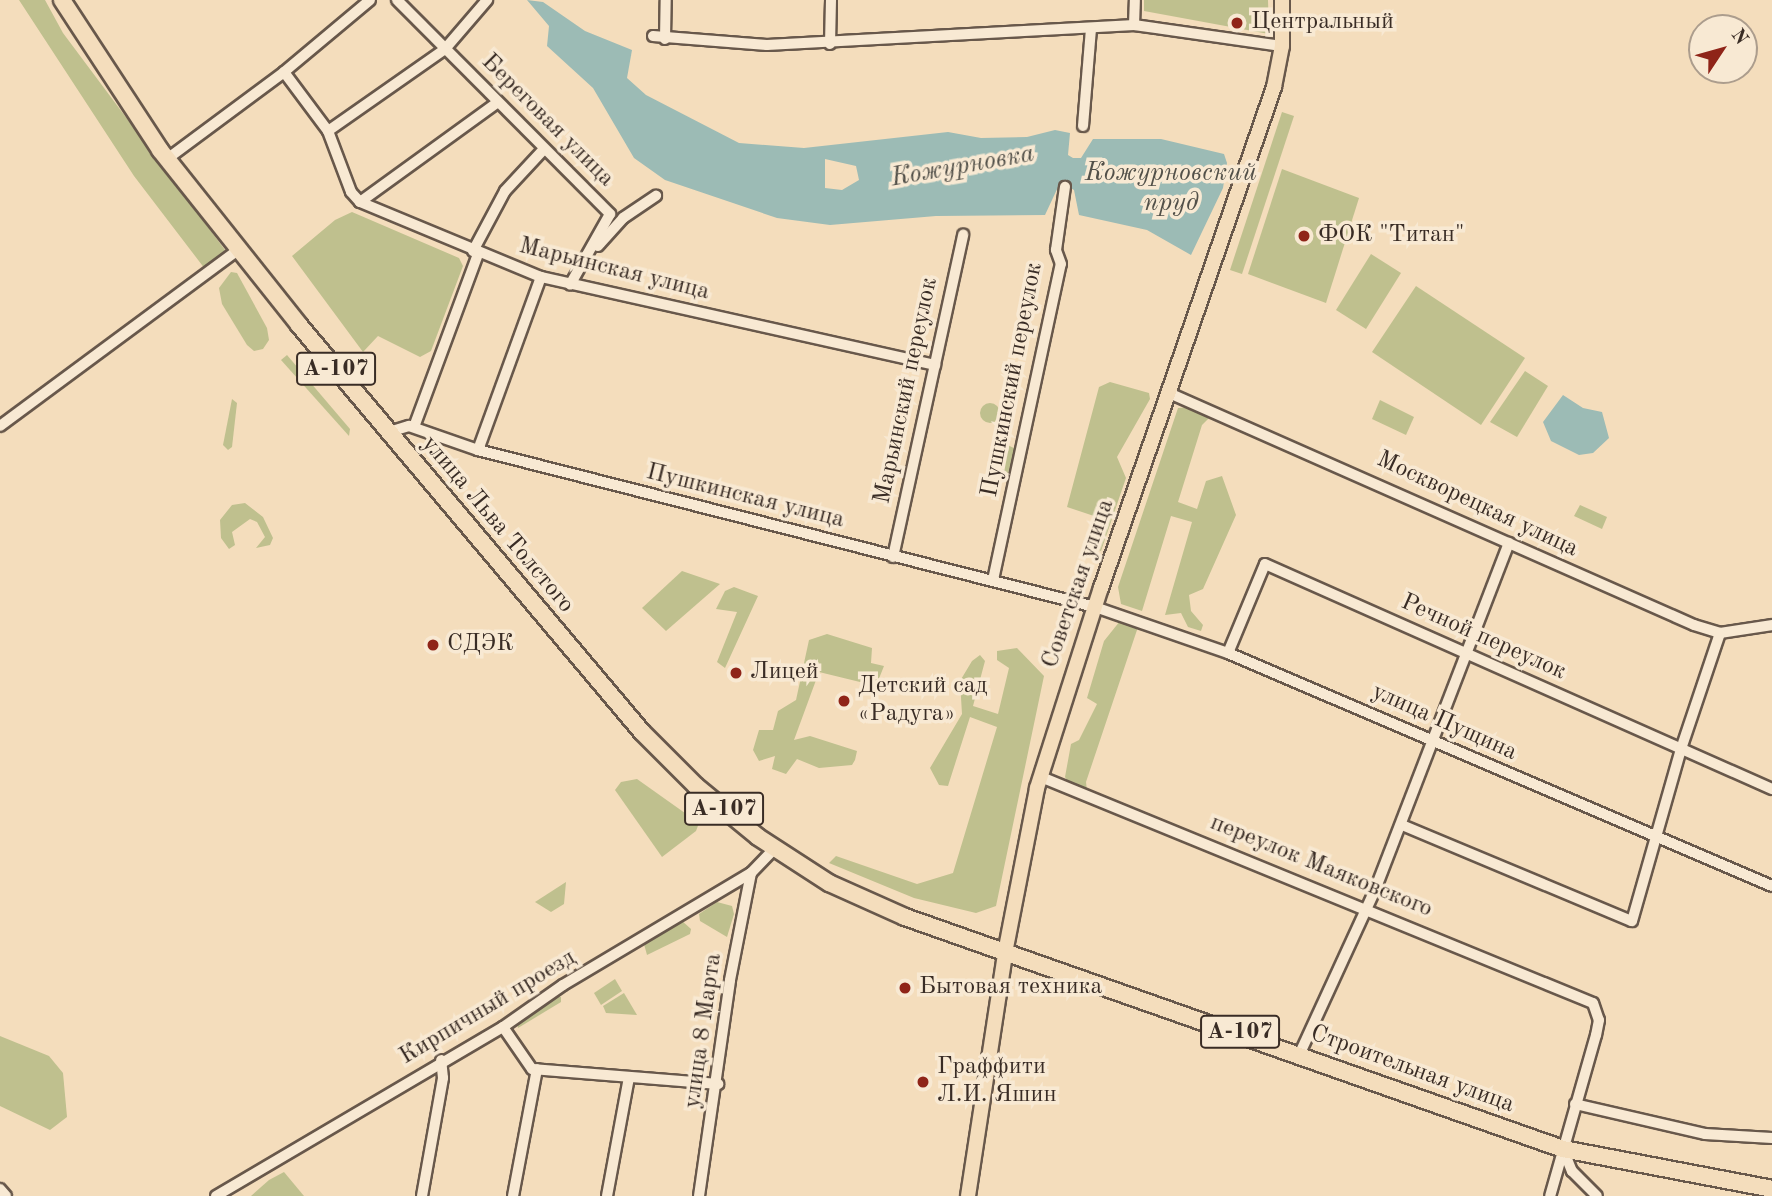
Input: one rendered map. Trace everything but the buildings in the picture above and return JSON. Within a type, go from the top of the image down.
[{"type":"highway","name":"улица Льва Толстого","points":[[62,0],[167,159],[238,250],[672,764],[775,848],[830,883],[905,917],[1005,953]]},
{"type":"highway","name":"Строительная улица","points":[[1005,953],[1300,1053],[1563,1149],[1772,1189]]},
{"type":"main road","name":"Советская улица","points":[[968,1196],[1005,953],[1041,777],[1095,607],[1265,118],[1282,46],[1282,0]]},
{"type":"street","points":[[167,159],[284,72],[370,0]]},
{"type":"street","name":"Береговая улица","points":[[397,0],[610,214],[590,255],[570,285]]},
{"type":"street","points":[[328,131],[445,49],[487,0]]},
{"type":"street","points":[[665,38],[666,0]]},
{"type":"street","points":[[830,44],[831,0]]},
{"type":"street","points":[[1134,25],[1135,0]]},
{"type":"street","points":[[653,36],[830,44],[1134,25],[1282,46]]},
{"type":"street","points":[[1083,126],[1091,29]]},
{"type":"street","points":[[284,72],[328,131],[351,192],[360,202],[498,102]]},
{"type":"street","points":[[389,432],[398,426],[414,427],[476,252],[505,191],[544,149]]},
{"type":"street","name":"Пушкинский переулок","points":[[993,580],[1061,264],[1056,250],[1065,187]]},
{"type":"street","points":[[590,255],[623,218],[656,196]]},
{"type":"street","name":"Марьинская улица","points":[[360,202],[541,277],[935,365]]},
{"type":"street","name":"Марьинский переулок","points":[[893,557],[963,234]]},
{"type":"street","points":[[0,426],[238,250]]},
{"type":"street","points":[[478,450],[541,277]]},
{"type":"street","name":"Москворецкая улица","points":[[1169,393],[1667,615],[1720,633],[1772,625]]},
{"type":"street","name":"Пушкинская улица","points":[[414,427],[478,450],[1095,607]]},
{"type":"street","points":[[1300,1053],[1368,908],[1402,825],[1464,653],[1509,543]]},
{"type":"street","name":"Речной переулок","points":[[1228,653],[1265,564],[1772,789]]},
{"type":"street","name":"улица Пущина","points":[[1095,607],[1228,653],[1772,887]]},
{"type":"street","points":[[1402,825],[1632,920],[1681,749],[1720,633]]},
{"type":"street","name":"переулок Маяковского","points":[[1041,777],[1585,997],[1598,1011],[1599,1020],[1575,1104]]},
{"type":"street","name":"Кирпичный проезд","points":[[216,1196],[441,1060],[503,1027],[545,996],[751,873],[775,848]]},
{"type":"street","name":"улица 8 Марта","points":[[699,1196],[718,1084],[730,980],[751,873]]},
{"type":"street","points":[[503,1027],[537,1069],[718,1084]]},
{"type":"street","points":[[422,1196],[443,1078],[441,1060]]},
{"type":"street","points":[[513,1196],[537,1069]]},
{"type":"street","points":[[607,1196],[629,1077]]},
{"type":"street","points":[[1550,1196],[1575,1104],[1704,1134],[1772,1138]]},
{"type":"street","points":[[1563,1149],[1572,1171],[1597,1196]]},
{"type":"street","points":[[0,1189],[6,1196]]},
{"type":"green space","points":[[19,0],[45,0],[63,33],[225,250],[205,269],[134,176]]},
{"type":"green space","name":"Центральный","points":[[1144,0],[1268,0],[1269,34],[1144,11]]},
{"type":"green space","points":[[1282,112],[1294,116],[1242,274],[1230,270]]},
{"type":"green space","name":"ФОК \"Титан\"","points":[[1282,169],[1359,198],[1326,303],[1248,274]]},
{"type":"green space","points":[[352,212],[459,258],[463,266],[431,351],[420,357],[378,336],[363,352],[292,256],[335,220]]},
{"type":"green space","points":[[1371,254],[1401,273],[1366,329],[1336,310]]},
{"type":"green space","points":[[231,272],[237,273],[267,328],[269,340],[263,349],[254,351],[247,345],[222,304],[219,288]]},
{"type":"green space","points":[[1416,286],[1525,358],[1481,425],[1372,352]]},
{"type":"green space","points":[[287,355],[350,429],[349,436],[281,360]]},
{"type":"green space","points":[[1525,371],[1548,386],[1517,437],[1490,422]]},
{"type":"green space","points":[[1110,382],[1149,393],[1150,399],[1117,457],[1126,478],[1101,551],[1089,546],[1094,516],[1067,507],[1099,387]]},
{"type":"green space","points":[[232,399],[237,403],[232,447],[228,450],[223,445]]},
{"type":"green space","points":[[1380,400],[1414,417],[1406,435],[1372,419]]},
{"type":"green space","points":[[990,403],[997,406],[1000,413],[997,420],[990,423],[983,420],[980,413],[983,406]]},
{"type":"green space","points":[[1193,407],[1209,418],[1202,425],[1178,502],[1197,509],[1206,481],[1222,476],[1236,515],[1203,589],[1189,595],[1191,611],[1203,625],[1201,631],[1188,627],[1181,613],[1165,615],[1192,522],[1171,516],[1142,611],[1121,604],[1118,587],[1178,408]]},
{"type":"green space","points":[[1001,442],[1016,449],[1006,480],[994,477],[991,471]]},
{"type":"green space","points":[[245,503],[263,517],[273,538],[270,545],[256,548],[265,537],[257,522],[250,519],[232,532],[235,545],[229,549],[221,538],[220,520],[232,505]]},
{"type":"green space","points":[[1580,505],[1607,517],[1602,529],[1574,516]]},
{"type":"green space","points":[[682,571],[720,584],[666,631],[642,608]]},
{"type":"green space","points":[[734,587],[758,596],[725,668],[717,662],[737,612],[716,609],[725,591]]},
{"type":"green space","points":[[1120,621],[1138,627],[1086,782],[1087,791],[1073,790],[1065,777],[1071,744],[1079,740],[1097,704],[1087,698],[1104,641]]},
{"type":"green space","points":[[827,634],[872,648],[871,663],[884,666],[878,681],[860,682],[819,672],[794,740],[810,736],[857,751],[855,760],[852,765],[819,768],[797,759],[786,774],[772,769],[775,756],[759,761],[753,750],[759,730],[773,730],[778,711],[796,700],[809,640]]},
{"type":"green space","points":[[1017,648],[1044,676],[996,906],[976,913],[914,898],[829,863],[836,856],[917,884],[953,873],[997,727],[970,717],[948,786],[939,785],[930,768],[962,714],[960,681],[972,661],[980,655],[985,661],[973,706],[998,714],[1009,668],[997,660],[997,651]]},
{"type":"green space","points":[[637,779],[699,823],[696,831],[662,857],[615,790],[621,782]]},
{"type":"green space","points":[[566,882],[564,904],[551,912],[535,902]]},
{"type":"green space","points":[[717,902],[732,906],[734,914],[727,937],[700,921],[699,914]]},
{"type":"green space","points":[[681,920],[691,929],[690,934],[647,955],[644,944]]},
{"type":"green space","points":[[615,979],[622,991],[601,1005],[594,993]]},
{"type":"green space","points":[[624,993],[637,1015],[606,1013],[603,1006]]},
{"type":"green space","points":[[555,997],[561,997],[561,1002],[518,1028],[517,1023]]},
{"type":"green space","points":[[0,1036],[49,1056],[63,1073],[67,1117],[50,1130],[0,1106]]},
{"type":"green space","points":[[284,1172],[304,1196],[251,1196],[269,1180]]},
{"type":"water","name":"Кожурновский пруд","points":[[527,0],[543,2],[585,31],[632,50],[627,78],[646,95],[739,143],[804,148],[948,132],[981,138],[1027,137],[1055,130],[1070,133],[1068,155],[1081,158],[1093,139],[1161,139],[1224,154],[1227,163],[1223,188],[1191,255],[1147,230],[1079,215],[1074,190],[1066,185],[1059,185],[1045,215],[936,216],[830,225],[777,218],[665,180],[634,158],[593,88],[547,46],[549,26]],"holes":[[[825,159],[856,166],[859,180],[842,190],[825,188]]]},
{"type":"water","points":[[1563,395],[1583,408],[1602,412],[1609,438],[1593,453],[1579,455],[1551,441],[1543,422]]},
{"type":"place","name":"Центральный","points":[[1237,23]]},
{"type":"place","name":"ФОК \"Титан\"","points":[[1304,236]]},
{"type":"place","name":"СДЭК","points":[[433,645]]},
{"type":"place","name":"Лицей","points":[[736,673]]},
{"type":"place","name":"Детский сад «Радуга»","points":[[844,701]]},
{"type":"place","name":"Бытовая техника","points":[[905,988]]},
{"type":"place","name":"Граффити Л.И. Яшин","points":[[923,1082]]},
{"type":"water label","name":"Кожурновка","points":[[963,167]]}]
